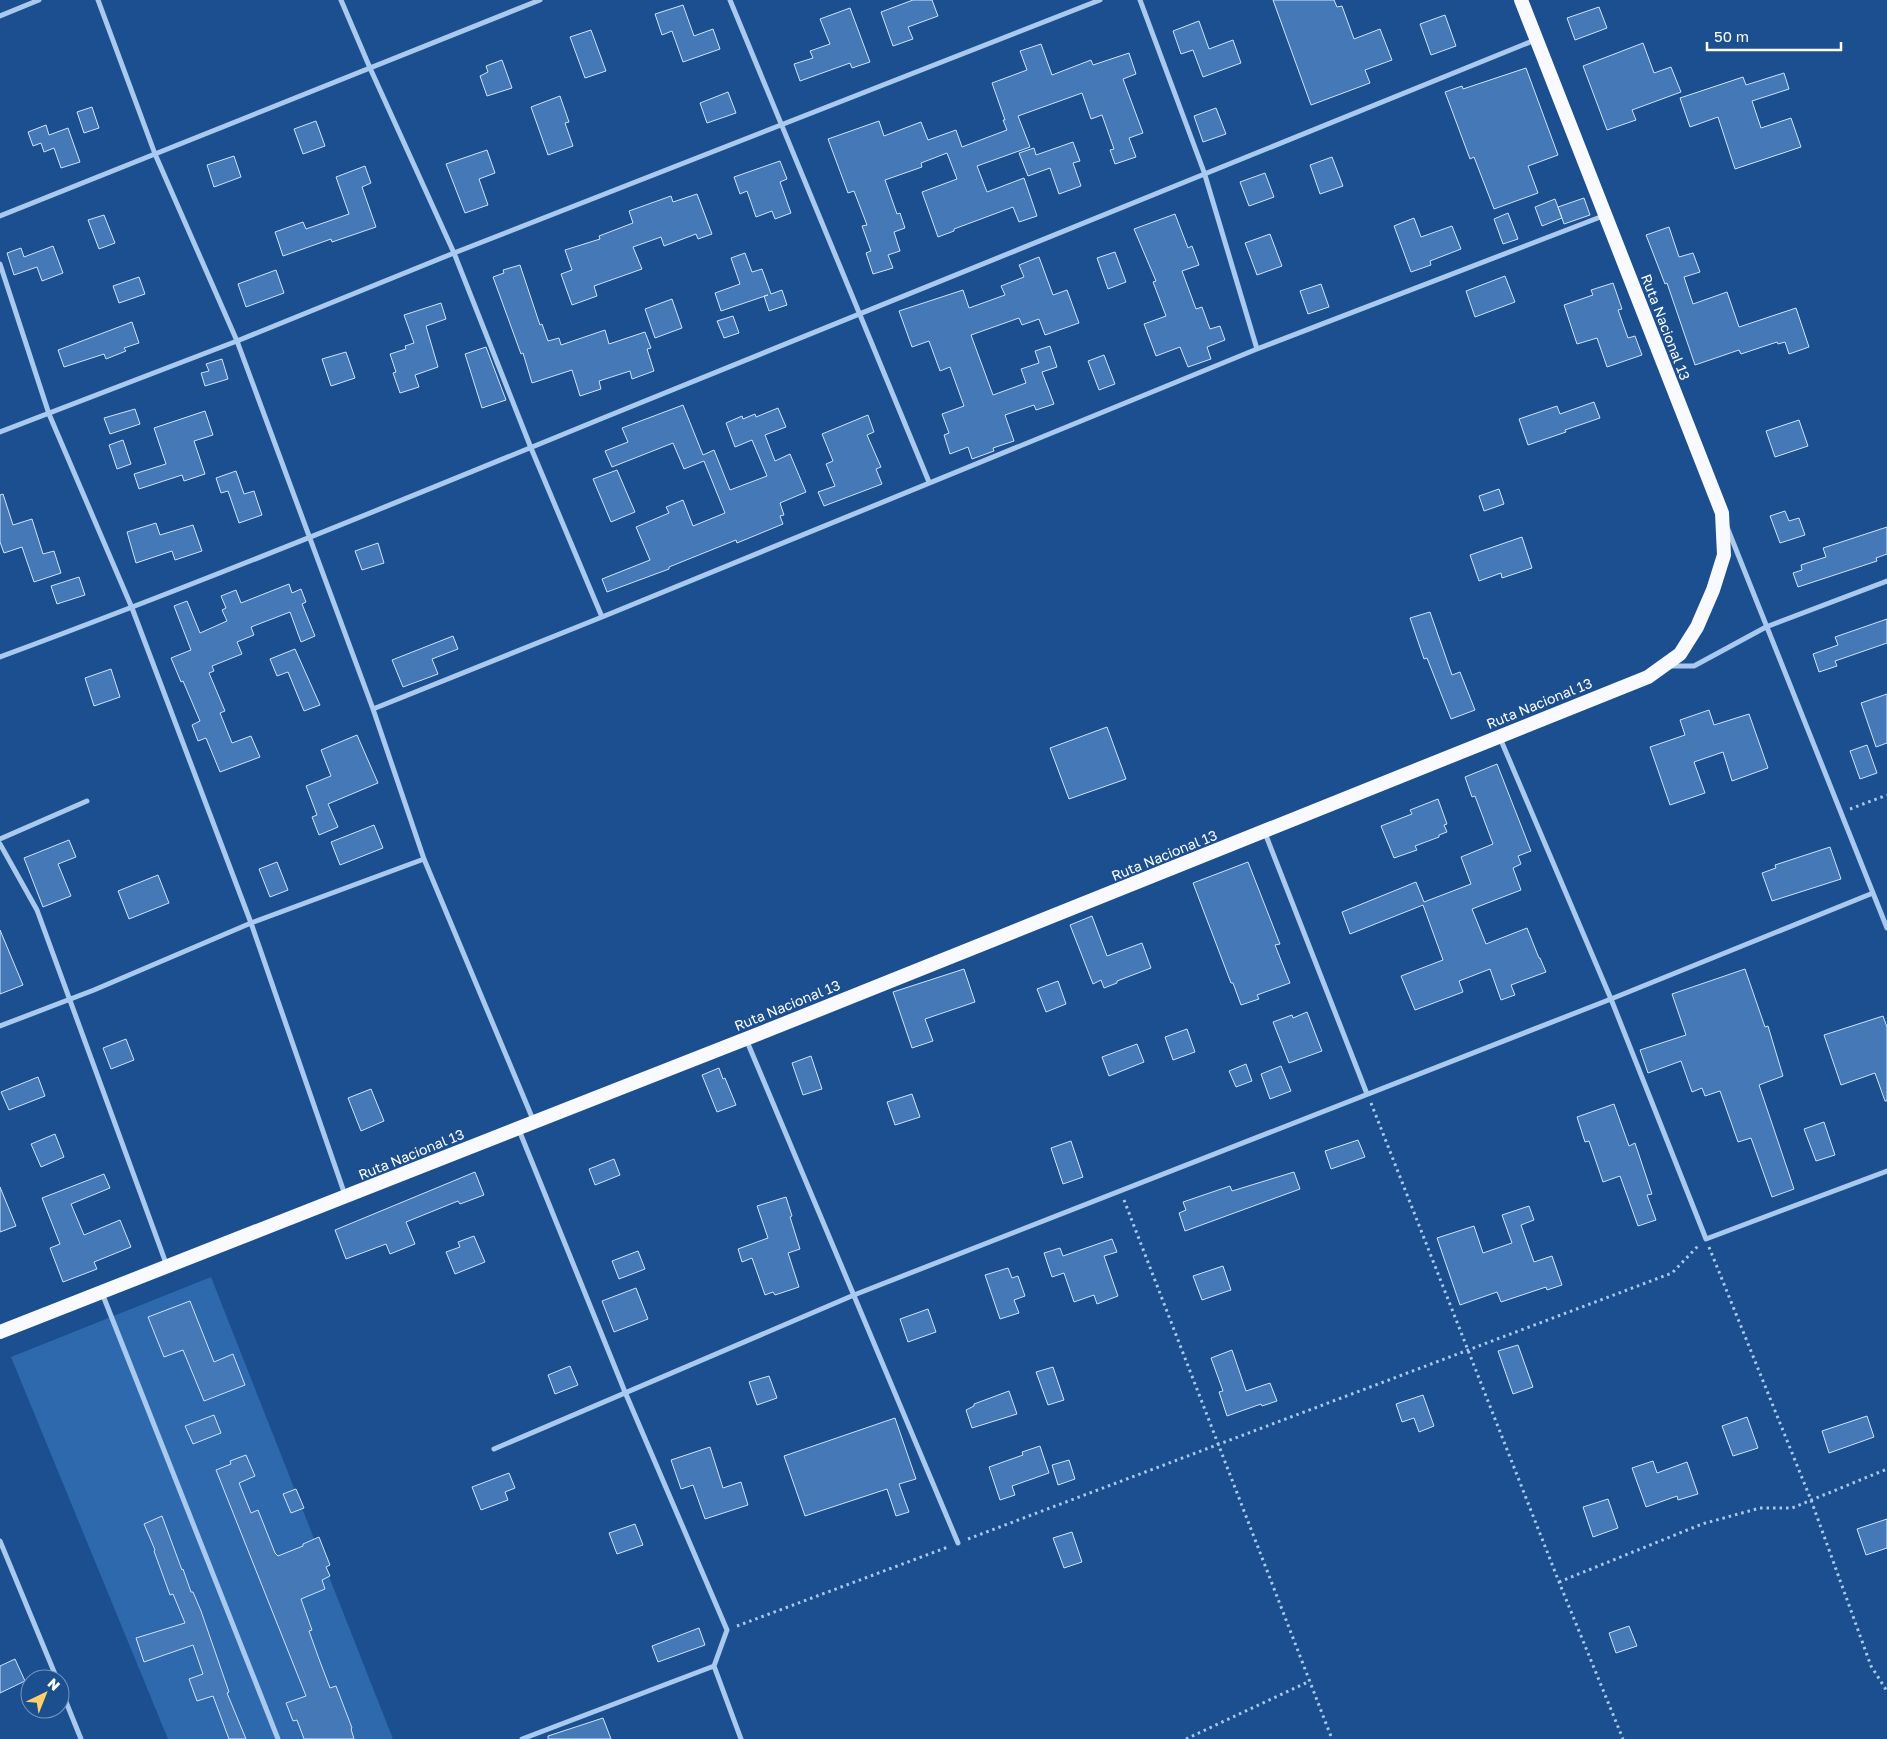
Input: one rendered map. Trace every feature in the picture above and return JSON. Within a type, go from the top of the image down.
[{"type":"highway","name":"Ruta Nacional 13","points":[[0,1332],[346,1198],[1265,832],[1648,677],[1680,654],[1697,627],[1713,590],[1724,555],[1722,513],[1521,0]]},
{"type":"street","points":[[0,16],[39,0]]},
{"type":"street","points":[[98,0],[155,154],[237,341],[373,709],[424,859],[535,1122]]},
{"type":"street","points":[[341,0],[454,253],[531,448],[602,618]]},
{"type":"street","points":[[0,216],[540,0]]},
{"type":"street","points":[[730,0],[929,482]]},
{"type":"street","points":[[0,432],[237,341],[454,253],[1100,0]]},
{"type":"street","points":[[1140,0],[1204,172],[1257,348]]},
{"type":"street","points":[[0,657],[132,608],[310,538],[1204,172],[1536,40]]},
{"type":"street","points":[[373,709],[602,618],[1257,348],[1605,215]]},
{"type":"street","points":[[0,264],[49,414],[132,608],[251,923],[346,1198]]},
{"type":"street","points":[[1722,513],[1887,928]]},
{"type":"street","points":[[1662,666],[1694,666],[1766,627],[1887,581]]},
{"type":"street","points":[[1499,737],[1611,999],[1706,1239],[1887,1171]]},
{"type":"street","points":[[0,839],[88,801]]},
{"type":"street","points":[[1265,832],[1367,1094]]},
{"type":"street","points":[[0,844],[37,910],[168,1266]]},
{"type":"street","points":[[0,1026],[70,999],[251,923],[424,859]]},
{"type":"street","points":[[494,1449],[854,1294],[1611,999],[1873,894]]},
{"type":"street","points":[[746,1039],[958,1543]]},
{"type":"street","points":[[519,1129],[625,1392],[727,1630],[714,1666],[741,1739]]},
{"type":"street","points":[[102,1292],[278,1739]]},
{"type":"street","points":[[0,1541],[53,1669]]},
{"type":"street","points":[[524,1739],[714,1666]]},
{"type":"street","points":[[70,1712],[81,1739]]},
{"type":"path","points":[[1841,813],[1887,795]]},
{"type":"path","points":[[1367,1094],[1559,1582],[1623,1739]]},
{"type":"path","points":[[1120,1190],[1332,1739]]},
{"type":"path","points":[[727,1630],[1672,1273],[1706,1239],[1812,1500],[1871,1666],[1887,1691]]},
{"type":"path","points":[[1559,1582],[1702,1524],[1760,1508],[1792,1508],[1887,1469]]},
{"type":"path","points":[[1186,1739],[1310,1681]]},
{"type":"shaded area","points":[[211,1277],[393,1739],[168,1739],[11,1357]]},
{"type":"building","points":[[913,0],[932,0],[938,16],[908,27],[913,39],[893,46],[881,12]]},
{"type":"building","points":[[1273,0],[1334,0],[1337,7],[1342,6],[1354,39],[1380,29],[1392,60],[1365,70],[1370,83],[1311,105]]},
{"type":"building","points":[[683,5],[694,36],[713,29],[720,49],[683,62],[672,31],[662,35],[655,14]]},
{"type":"building","points":[[1599,7],[1607,28],[1575,40],[1567,18]]},
{"type":"building","points":[[850,8],[870,62],[852,68],[850,63],[800,81],[794,64],[813,58],[810,51],[830,44],[820,19]]},
{"type":"building","points":[[1445,15],[1456,46],[1431,55],[1420,24]]},
{"type":"building","points":[[1199,21],[1209,49],[1233,40],[1241,63],[1203,77],[1193,50],[1181,54],[1173,31]]},
{"type":"building","points":[[591,30],[606,71],[585,78],[570,37]]},
{"type":"building","points":[[1643,43],[1654,73],[1671,67],[1681,92],[1632,110],[1636,120],[1607,130],[1583,66]]},
{"type":"building","points":[[1041,44],[1052,75],[1091,60],[1093,65],[1129,53],[1136,74],[1123,79],[1143,133],[1129,138],[1136,157],[1115,164],[1110,150],[1114,149],[1102,115],[1091,119],[1082,93],[1018,116],[1030,147],[977,166],[987,192],[1024,178],[1037,216],[1019,222],[1013,207],[938,237],[922,192],[957,179],[947,153],[921,163],[922,167],[885,180],[897,214],[900,213],[905,228],[894,232],[900,251],[888,255],[893,268],[873,274],[866,253],[871,251],[862,226],[867,225],[854,191],[848,193],[828,139],[879,121],[884,136],[921,122],[928,140],[956,130],[962,147],[1007,130],[992,83],[1027,70],[1020,51]]},
{"type":"building","points":[[502,60],[512,88],[487,96],[480,76],[488,72],[486,66]]},
{"type":"building","points":[[1526,68],[1558,155],[1528,166],[1538,193],[1494,209],[1474,157],[1470,159],[1445,92],[1462,86],[1463,89]]},
{"type":"building","points":[[1784,73],[1789,89],[1752,101],[1761,128],[1791,118],[1801,147],[1735,169],[1718,117],[1690,127],[1680,98],[1743,77],[1746,85]]},
{"type":"building","points":[[728,92],[736,113],[707,123],[700,103]]},
{"type":"building","points":[[560,96],[569,122],[565,123],[573,146],[548,155],[531,107]]},
{"type":"building","points":[[92,107],[99,128],[84,133],[77,112]]},
{"type":"building","points":[[1216,108],[1226,134],[1203,142],[1194,116]]},
{"type":"building","points":[[316,121],[325,146],[303,154],[294,129]]},
{"type":"building","points":[[46,125],[49,135],[68,128],[80,162],[61,168],[54,148],[44,152],[41,143],[33,146],[28,132]]},
{"type":"building","points":[[1073,142],[1080,161],[1073,163],[1081,186],[1059,194],[1050,168],[1028,176],[1019,153],[1034,148],[1036,155]]},
{"type":"building","points":[[487,150],[495,173],[479,179],[488,205],[465,213],[446,164]]},
{"type":"building","points":[[234,156],[241,177],[214,187],[207,165]]},
{"type":"building","points":[[1332,157],[1343,186],[1320,194],[1310,165]]},
{"type":"building","points":[[780,161],[787,179],[780,182],[791,213],[775,219],[772,211],[756,217],[747,191],[740,194],[734,177]]},
{"type":"building","points":[[365,166],[371,183],[362,187],[376,227],[332,242],[331,239],[283,256],[275,232],[303,222],[306,229],[349,214],[336,177]]},
{"type":"building","points":[[1265,173],[1274,197],[1249,206],[1240,182]]},
{"type":"building","points":[[697,194],[712,234],[698,239],[696,234],[664,246],[661,237],[633,247],[642,269],[594,286],[597,296],[572,305],[561,274],[572,270],[565,250],[600,239],[599,236],[633,223],[629,211],[671,196],[673,202]]},
{"type":"building","points":[[1584,198],[1590,215],[1564,224],[1558,207]]},
{"type":"building","points":[[1555,199],[1562,218],[1542,226],[1535,207]]},
{"type":"building","points":[[1508,213],[1518,239],[1503,244],[1494,219]]},
{"type":"building","points":[[1175,214],[1188,248],[1192,246],[1199,265],[1182,271],[1196,309],[1202,307],[1210,329],[1220,326],[1225,340],[1207,347],[1211,359],[1188,367],[1180,347],[1156,356],[1144,324],[1166,316],[1153,282],[1156,281],[1134,229]]},
{"type":"building","points":[[104,215],[115,243],[99,249],[88,220]]},
{"type":"building","points":[[1414,218],[1421,237],[1452,226],[1461,249],[1430,261],[1431,265],[1411,272],[1394,226]]},
{"type":"building","points":[[1669,227],[1679,257],[1693,253],[1700,272],[1684,277],[1693,304],[1727,292],[1739,327],[1796,308],[1809,347],[1789,354],[1785,342],[1778,344],[1777,342],[1741,354],[1739,350],[1695,365],[1667,283],[1665,284],[1646,235]]},
{"type":"building","points":[[1270,234],[1282,266],[1257,275],[1245,243]]},
{"type":"building","points":[[53,246],[63,273],[42,281],[37,267],[14,275],[7,253],[21,248],[24,257]]},
{"type":"building","points":[[1115,252],[1126,282],[1108,289],[1097,258]]},
{"type":"building","points":[[745,253],[752,272],[762,269],[771,294],[782,290],[787,305],[769,311],[764,296],[721,311],[715,293],[740,284],[731,258]]},
{"type":"building","points":[[1039,257],[1053,295],[1067,290],[1079,323],[1045,335],[1039,319],[1022,325],[1019,318],[971,335],[993,395],[1026,383],[1021,369],[1039,363],[1035,351],[1050,346],[1057,367],[1042,372],[1054,404],[1036,410],[1034,405],[1005,415],[1014,441],[993,448],[994,451],[972,459],[968,447],[950,454],[944,435],[949,433],[942,414],[964,406],[950,367],[940,371],[929,341],[912,347],[899,311],[963,290],[969,308],[1005,295],[1001,286],[1024,277],[1019,265]]},
{"type":"building","points":[[520,265],[540,325],[542,324],[548,341],[559,338],[561,345],[605,330],[609,344],[645,332],[651,348],[647,349],[654,371],[632,379],[630,371],[599,381],[601,389],[580,396],[572,370],[532,383],[523,353],[521,354],[493,277],[504,273],[503,270]]},
{"type":"building","points":[[276,270],[284,293],[246,307],[238,284]]},
{"type":"building","points":[[1505,276],[1515,302],[1475,317],[1466,291]]},
{"type":"building","points":[[139,277],[145,294],[119,303],[113,286]]},
{"type":"building","points":[[1613,283],[1622,309],[1618,310],[1628,338],[1635,336],[1642,355],[1607,367],[1597,338],[1577,344],[1564,305],[1593,295],[1591,290]]},
{"type":"building","points":[[1321,284],[1329,307],[1308,314],[1300,291]]},
{"type":"building","points":[[672,299],[682,328],[655,338],[645,309]]},
{"type":"building","points":[[441,303],[446,319],[426,326],[438,367],[415,375],[419,387],[400,393],[393,373],[396,372],[390,354],[406,349],[405,346],[414,343],[404,315]]},
{"type":"building","points":[[733,316],[739,333],[724,338],[717,321]]},
{"type":"building","points":[[132,322],[139,343],[124,348],[126,351],[106,359],[104,354],[64,367],[58,350]]},
{"type":"building","points":[[486,347],[506,400],[482,408],[465,354]]},
{"type":"building","points":[[346,352],[355,378],[331,386],[322,359]]},
{"type":"building","points":[[1104,355],[1115,384],[1099,390],[1088,361]]},
{"type":"building","points":[[222,359],[228,379],[205,386],[201,373],[209,371],[206,364]]},
{"type":"building","points":[[1594,402],[1600,418],[1528,445],[1519,419],[1557,406],[1560,414]]},
{"type":"building","points":[[683,405],[703,455],[714,450],[730,490],[767,476],[752,440],[735,447],[726,423],[742,416],[743,419],[755,414],[756,417],[778,408],[786,427],[765,435],[775,461],[790,454],[806,492],[780,503],[784,515],[780,516],[783,524],[737,543],[736,540],[669,567],[669,569],[607,592],[602,579],[650,560],[636,527],[669,513],[666,507],[683,500],[693,526],[725,513],[704,461],[684,469],[673,443],[612,467],[605,451],[628,442],[622,428]]},
{"type":"building","points":[[135,409],[140,424],[110,434],[104,418]]},
{"type":"building","points":[[205,411],[213,435],[194,441],[205,474],[184,481],[182,475],[139,489],[134,474],[166,464],[154,428]]},
{"type":"building","points":[[868,415],[874,432],[867,435],[881,467],[876,469],[882,484],[824,506],[818,492],[835,486],[826,464],[833,461],[822,434]]},
{"type":"building","points":[[1799,420],[1808,446],[1775,457],[1766,431]]},
{"type":"building","points":[[123,440],[131,464],[117,469],[109,445]]},
{"type":"building","points":[[617,470],[635,512],[611,522],[593,479]]},
{"type":"building","points":[[236,471],[244,494],[254,491],[262,515],[239,523],[228,491],[221,493],[216,478]]},
{"type":"building","points":[[1499,489],[1504,504],[1484,511],[1479,496]]},
{"type":"building","points":[[3,494],[13,525],[32,519],[43,554],[54,551],[61,573],[34,582],[22,547],[4,553],[0,542],[0,495]]},
{"type":"building","points":[[1785,511],[1789,521],[1799,518],[1805,535],[1780,543],[1770,516]]},
{"type":"building","points":[[156,523],[160,535],[193,525],[202,551],[175,560],[172,551],[136,563],[127,532]]},
{"type":"building","points":[[1887,527],[1887,554],[1876,558],[1877,561],[1798,587],[1793,573],[1802,570],[1801,565],[1826,557],[1823,548]]},
{"type":"building","points":[[1522,537],[1532,568],[1502,578],[1501,573],[1479,581],[1470,555]]},
{"type":"building","points":[[378,543],[384,563],[362,570],[355,551]]},
{"type":"building","points":[[79,577],[85,595],[57,604],[51,586]]},
{"type":"building","points":[[289,584],[292,593],[301,589],[306,602],[302,604],[315,636],[301,642],[290,612],[251,627],[254,635],[237,642],[242,654],[212,666],[214,671],[209,673],[225,711],[220,713],[232,743],[251,736],[260,757],[220,772],[206,738],[198,741],[192,725],[200,721],[171,658],[191,650],[174,606],[187,601],[200,633],[227,621],[222,610],[226,608],[221,596],[236,590],[241,603]]},
{"type":"building","points":[[1430,612],[1452,675],[1460,672],[1475,710],[1451,719],[1427,658],[1424,659],[1410,618]]},
{"type":"building","points":[[1887,619],[1887,643],[1835,661],[1837,666],[1819,672],[1813,654],[1838,645],[1835,637]]},
{"type":"building","points":[[453,636],[458,649],[432,659],[438,674],[403,687],[392,660]]},
{"type":"building","points":[[295,649],[320,705],[304,711],[288,672],[277,676],[270,659]]},
{"type":"building","points":[[111,669],[120,697],[94,706],[85,678]]},
{"type":"building","points":[[1887,694],[1887,743],[1876,747],[1861,703]]},
{"type":"building","points":[[1709,710],[1714,725],[1749,714],[1768,768],[1732,781],[1723,752],[1694,762],[1705,793],[1670,805],[1650,747],[1685,735],[1680,720]]},
{"type":"building","points":[[1107,727],[1126,779],[1069,799],[1050,748]]},
{"type":"building","points":[[357,735],[378,783],[328,804],[338,827],[319,835],[312,817],[317,815],[306,786],[331,776],[321,750]]},
{"type":"building","points":[[1867,745],[1877,773],[1860,779],[1850,751]]},
{"type":"building","points":[[1497,764],[1531,851],[1518,856],[1521,864],[1513,868],[1521,890],[1472,909],[1486,944],[1527,928],[1546,972],[1511,985],[1515,995],[1501,1000],[1490,969],[1459,981],[1463,992],[1415,1010],[1401,976],[1443,960],[1423,905],[1350,934],[1342,912],[1416,882],[1424,902],[1471,884],[1461,857],[1493,844],[1475,796],[1472,797],[1465,777]]},
{"type":"building","points":[[1438,799],[1447,824],[1444,825],[1447,832],[1415,846],[1417,850],[1394,858],[1381,826],[1412,814],[1410,810]]},
{"type":"building","points":[[374,825],[383,848],[340,865],[331,842]]},
{"type":"building","points":[[69,840],[76,857],[58,864],[71,896],[43,907],[24,858]]},
{"type":"building","points":[[1830,847],[1841,879],[1772,901],[1762,873],[1776,868],[1775,865]]},
{"type":"building","points":[[277,862],[288,890],[270,897],[259,869]]},
{"type":"building","points":[[1248,862],[1280,944],[1275,945],[1290,983],[1257,995],[1259,999],[1241,1005],[1193,883]]},
{"type":"building","points":[[158,875],[169,903],[129,919],[118,891]]},
{"type":"building","points":[[1092,916],[1107,956],[1142,943],[1151,968],[1104,988],[1101,980],[1093,984],[1070,925]]},
{"type":"building","points":[[0,930],[23,985],[0,994]]},
{"type":"building","points":[[964,969],[975,1002],[925,1019],[933,1041],[912,1048],[893,992]]},
{"type":"building","points":[[1745,969],[1765,1027],[1768,1026],[1783,1076],[1759,1085],[1794,1189],[1772,1197],[1751,1138],[1738,1142],[1720,1091],[1705,1096],[1702,1088],[1692,1092],[1681,1061],[1648,1073],[1640,1050],[1686,1035],[1672,994]]},
{"type":"building","points":[[1058,981],[1066,1004],[1046,1012],[1037,989]]},
{"type":"building","points":[[1307,1012],[1322,1051],[1289,1063],[1273,1022],[1292,1015],[1293,1018]]},
{"type":"building","points":[[1883,1016],[1887,1027],[1887,1101],[1885,1101],[1875,1073],[1841,1085],[1824,1035]]},
{"type":"building","points":[[1187,1029],[1195,1052],[1173,1060],[1165,1037]]},
{"type":"building","points":[[126,1039],[134,1060],[111,1069],[103,1048]]},
{"type":"building","points":[[1137,1044],[1144,1062],[1109,1076],[1102,1057]]},
{"type":"building","points":[[811,1056],[822,1089],[803,1095],[792,1063]]},
{"type":"building","points":[[1246,1064],[1252,1081],[1236,1087],[1229,1071]]},
{"type":"building","points":[[1281,1066],[1291,1091],[1270,1099],[1261,1074]]},
{"type":"building","points":[[719,1068],[736,1105],[717,1112],[702,1075]]},
{"type":"building","points":[[38,1077],[45,1096],[9,1110],[1,1092]]},
{"type":"building","points":[[371,1089],[384,1121],[361,1131],[348,1098]]},
{"type":"building","points":[[912,1094],[920,1117],[895,1125],[887,1102]]},
{"type":"building","points":[[1614,1104],[1629,1146],[1635,1143],[1652,1194],[1647,1195],[1656,1220],[1638,1226],[1620,1176],[1603,1182],[1589,1141],[1585,1142],[1577,1117]]},
{"type":"building","points":[[1824,1122],[1835,1155],[1816,1161],[1804,1129]]},
{"type":"building","points":[[55,1134],[64,1157],[41,1167],[31,1144]]},
{"type":"building","points":[[1358,1140],[1365,1157],[1331,1169],[1325,1151]]},
{"type":"building","points":[[1071,1141],[1083,1177],[1063,1184],[1051,1148]]},
{"type":"building","points":[[614,1159],[620,1175],[595,1185],[589,1169]]},
{"type":"building","points":[[475,1172],[484,1195],[460,1204],[458,1201],[406,1222],[415,1244],[390,1254],[386,1244],[346,1259],[335,1230]]},
{"type":"building","points":[[1294,1172],[1300,1189],[1185,1231],[1179,1213],[1186,1210],[1183,1202],[1230,1186],[1232,1191]]},
{"type":"building","points":[[104,1174],[110,1188],[71,1204],[84,1235],[120,1220],[131,1247],[94,1262],[97,1269],[63,1282],[50,1248],[60,1244],[42,1198]]},
{"type":"building","points":[[0,1187],[16,1226],[0,1232]]},
{"type":"building","points":[[786,1197],[800,1249],[788,1253],[799,1287],[775,1295],[773,1292],[765,1295],[752,1258],[742,1262],[738,1249],[768,1238],[757,1206]]},
{"type":"building","points":[[1529,1206],[1534,1220],[1521,1225],[1534,1262],[1552,1256],[1562,1285],[1547,1290],[1546,1287],[1501,1302],[1497,1292],[1460,1305],[1437,1238],[1474,1226],[1483,1253],[1512,1243],[1502,1215]]},
{"type":"building","points":[[474,1236],[485,1262],[455,1274],[446,1252],[460,1247],[458,1242]]},
{"type":"building","points":[[1112,1239],[1117,1252],[1104,1256],[1118,1296],[1097,1304],[1094,1295],[1074,1302],[1064,1273],[1052,1277],[1044,1253],[1060,1248],[1063,1256]]},
{"type":"building","points":[[638,1251],[645,1269],[619,1279],[612,1261]]},
{"type":"building","points":[[1223,1266],[1231,1290],[1202,1300],[1193,1276]]},
{"type":"building","points":[[1008,1268],[1012,1278],[1018,1276],[1025,1296],[1014,1300],[1019,1313],[1000,1319],[985,1275]]},
{"type":"building","points":[[636,1288],[648,1319],[614,1332],[602,1301]]},
{"type":"building","points":[[190,1301],[214,1362],[233,1354],[245,1385],[204,1401],[183,1350],[164,1357],[148,1317]]},
{"type":"building","points":[[928,1309],[936,1332],[908,1342],[900,1319]]},
{"type":"building","points":[[1518,1345],[1533,1387],[1513,1394],[1498,1351]]},
{"type":"building","points":[[1232,1350],[1246,1391],[1270,1383],[1277,1401],[1262,1406],[1261,1404],[1227,1416],[1219,1392],[1223,1391],[1211,1358]]},
{"type":"building","points":[[570,1366],[578,1385],[555,1394],[548,1375]]},
{"type":"building","points":[[1053,1367],[1064,1400],[1048,1405],[1036,1372]]},
{"type":"building","points":[[769,1376],[777,1398],[757,1405],[749,1382]]},
{"type":"building","points":[[1009,1391],[1017,1414],[972,1428],[966,1410],[974,1406],[974,1404]]},
{"type":"building","points":[[1423,1395],[1434,1426],[1419,1432],[1414,1418],[1402,1422],[1396,1404]]},
{"type":"building","points":[[214,1415],[221,1433],[193,1444],[185,1426]]},
{"type":"building","points":[[1867,1416],[1874,1437],[1829,1453],[1822,1431]]},
{"type":"building","points":[[1747,1417],[1758,1448],[1733,1456],[1722,1426]]},
{"type":"building","points":[[895,1418],[916,1479],[899,1484],[909,1512],[896,1516],[887,1489],[805,1516],[784,1456]]},
{"type":"building","points":[[1040,1446],[1049,1473],[1012,1486],[1015,1495],[1000,1500],[989,1467],[1023,1455],[1022,1452]]},
{"type":"building","points":[[710,1447],[723,1488],[741,1482],[748,1505],[705,1519],[693,1485],[681,1489],[671,1460]]},
{"type":"building","points":[[246,1455],[255,1476],[239,1483],[251,1513],[258,1510],[275,1553],[278,1556],[319,1537],[330,1565],[326,1567],[330,1576],[322,1580],[325,1589],[301,1599],[312,1630],[309,1631],[319,1659],[330,1688],[336,1686],[352,1728],[354,1739],[304,1739],[297,1720],[293,1721],[286,1703],[306,1696],[216,1470],[231,1464],[230,1461]]},
{"type":"building","points":[[1069,1460],[1075,1479],[1058,1485],[1052,1465]]},
{"type":"building","points":[[1653,1461],[1657,1473],[1687,1462],[1698,1494],[1678,1500],[1677,1496],[1646,1507],[1632,1468]]},
{"type":"building","points":[[509,1473],[515,1488],[505,1492],[508,1500],[481,1510],[472,1487]]},
{"type":"building","points":[[296,1489],[304,1508],[291,1513],[283,1494]]},
{"type":"building","points":[[1608,1499],[1618,1528],[1593,1537],[1583,1507]]},
{"type":"building","points":[[162,1516],[191,1592],[193,1592],[201,1611],[229,1692],[227,1693],[246,1739],[229,1739],[213,1696],[197,1701],[189,1679],[203,1674],[193,1645],[144,1662],[136,1638],[185,1623],[173,1594],[170,1595],[144,1524]]},
{"type":"building","points":[[1887,1519],[1887,1548],[1866,1555],[1857,1529]]},
{"type":"building","points":[[635,1524],[643,1545],[617,1554],[609,1533]]},
{"type":"building","points":[[1072,1532],[1082,1562],[1064,1568],[1053,1538]]},
{"type":"building","points":[[1629,1626],[1637,1646],[1616,1653],[1609,1633]]},
{"type":"building","points":[[699,1628],[705,1645],[658,1662],[652,1646]]},
{"type":"building","points":[[15,1659],[20,1670],[20,1683],[0,1693],[0,1666]]},
{"type":"building","points":[[603,1718],[611,1739],[548,1739],[548,1736]]}]
